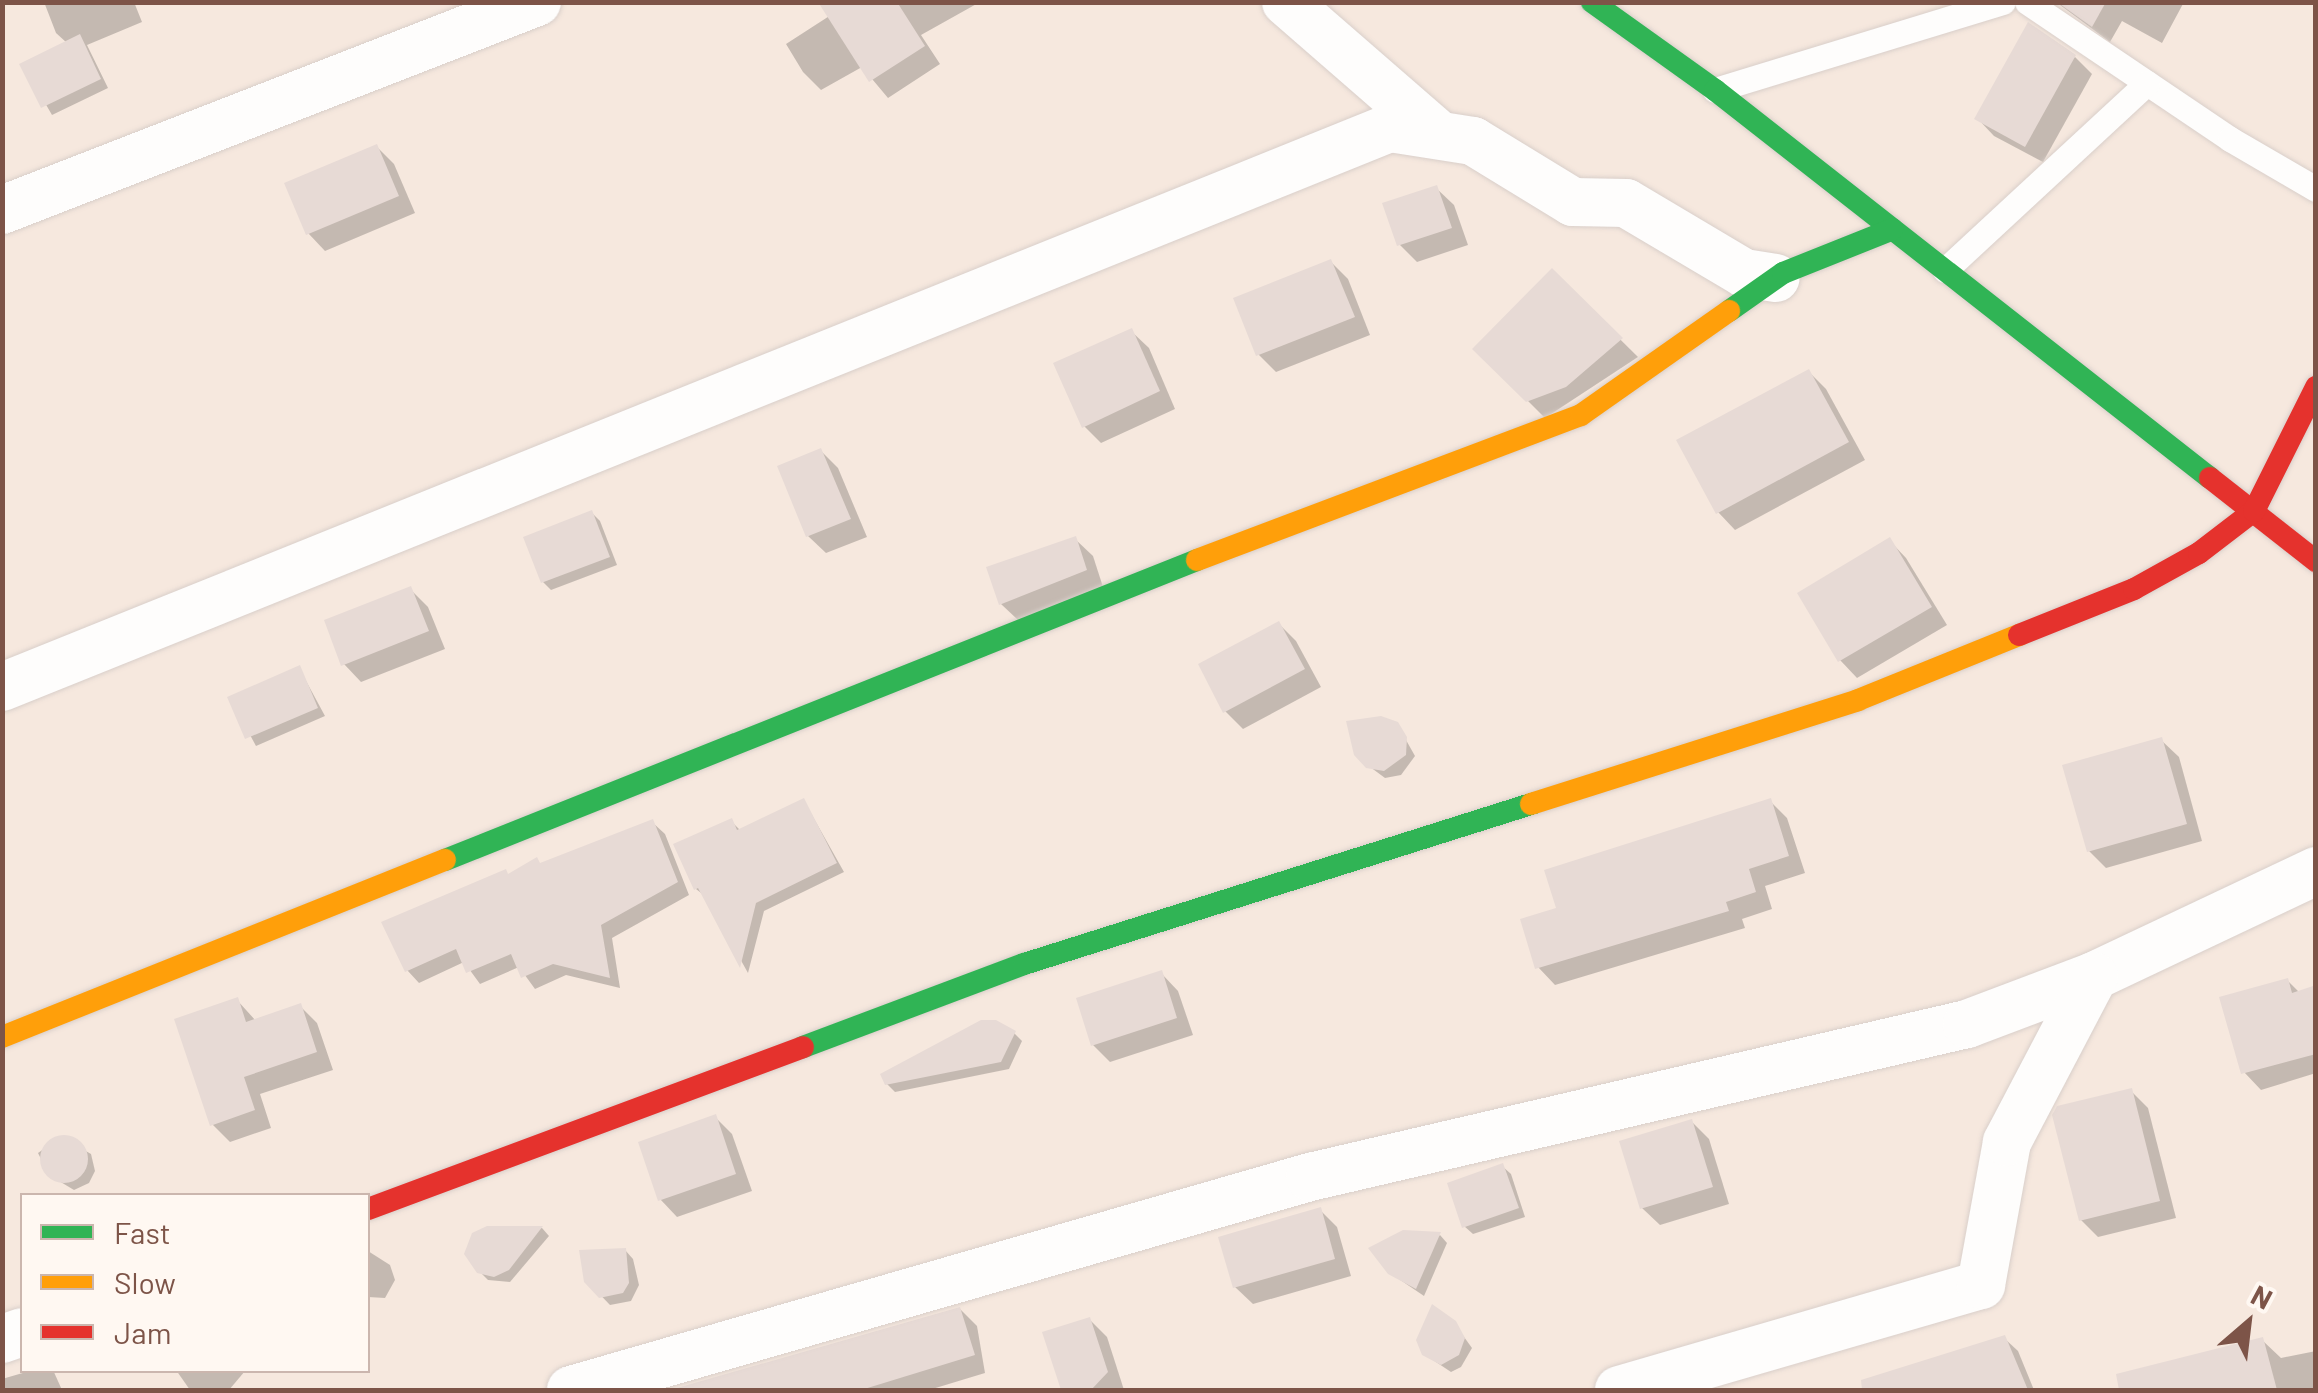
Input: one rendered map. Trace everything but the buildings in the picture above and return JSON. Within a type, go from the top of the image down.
[{"type":"street","points":[[2,210],[537,2]]},
{"type":"street","points":[[1286,2],[1438,134]]},
{"type":"street","points":[[1592,2],[1714,90],[2316,561]]},
{"type":"street","points":[[2,687],[1390,128],[1473,142],[1572,202],[1626,204],[1744,274],[1776,278]]},
{"type":"street","points":[[2,1037],[1349,499],[1581,414],[1776,278],[1893,229]]},
{"type":"street","points":[[370,1208],[1024,964],[1858,700],[2134,589],[2199,553],[2254,511],[2316,387]]},
{"type":"street","points":[[571,1390],[1310,1178],[1967,1024],[2094,976],[2316,871]]},
{"type":"street","points":[[1619,1390],[1980,1285],[2007,1142],[2094,976]]},
{"type":"lane","points":[[1714,90],[2003,2]]},
{"type":"lane","points":[[2027,2],[2316,189]]},
{"type":"lane","points":[[1945,270],[2147,83]]},
{"type":"shaded area","points":[[3,3],[2315,3],[2315,1390],[3,1390]]},
{"type":"traffic: fast","points":[[1592,2],[1715,90],[2210,478]]},
{"type":"traffic: fast","points":[[1729,311],[1783,273],[1893,229]]},
{"type":"traffic: fast","points":[[445,860],[1197,560]]},
{"type":"traffic: fast","points":[[803,1047],[1024,964],[1531,804]]},
{"type":"traffic: slow","points":[[1197,560],[1581,415],[1729,311]]},
{"type":"traffic: slow","points":[[1531,804],[1858,700],[2019,635]]},
{"type":"traffic: slow","points":[[2,1037],[445,860]]},
{"type":"traffic: jam","points":[[2019,635],[2134,589],[2199,553],[2254,511],[2316,387]]},
{"type":"traffic: jam","points":[[2210,478],[2316,561]]},
{"type":"traffic: jam","points":[[370,1208],[803,1047]]}]
